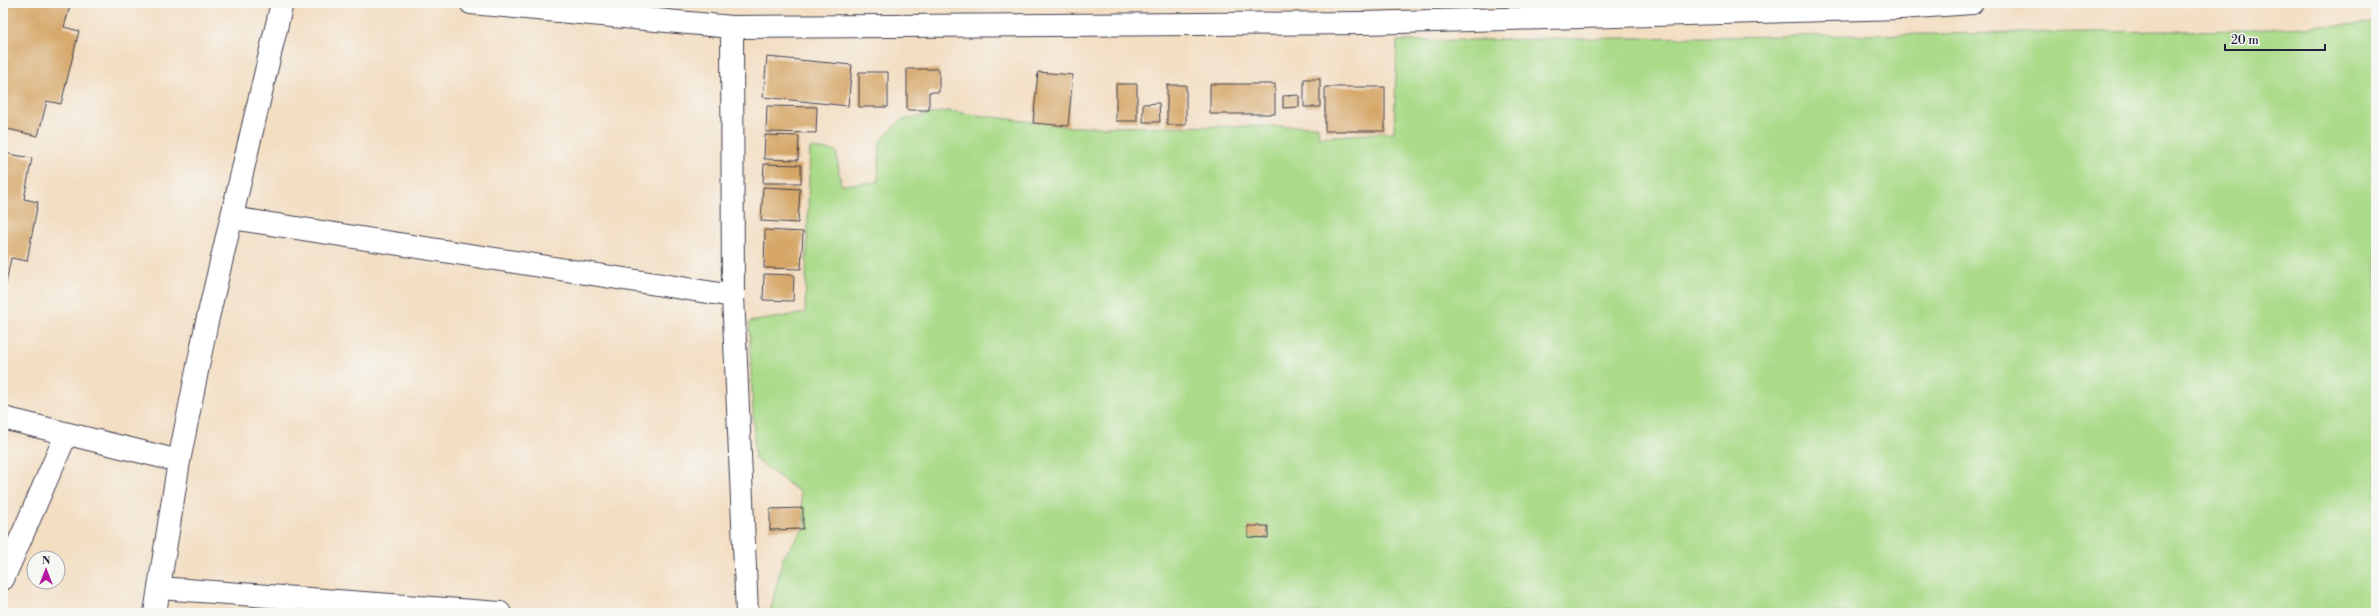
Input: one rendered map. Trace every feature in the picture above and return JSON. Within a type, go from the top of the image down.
[{"type":"street","points":[[155,613],[179,461],[206,326],[282,3]]},
{"type":"street","points":[[471,3],[732,27],[1182,25],[1364,22],[1572,9],[1901,8],[1972,3]]},
{"type":"street","points":[[732,27],[733,296],[747,613]]},
{"type":"street","points":[[232,218],[733,296]]},
{"type":"street","points":[[3,418],[66,435],[179,461]]},
{"type":"street","points":[[3,579],[66,435]]},
{"type":"street","points":[[159,588],[357,607],[500,613]]},
{"type":"green space","points":[[2376,23],[2376,613],[770,613],[783,558],[805,526],[800,492],[755,459],[749,322],[805,313],[810,148],[836,151],[841,185],[878,182],[880,141],[901,120],[947,111],[1071,127],[1318,126],[1319,137],[1394,132],[1397,41],[2249,30]]},
{"type":"building","points":[[3,3],[71,3],[64,27],[79,31],[61,104],[47,101],[38,136],[3,128]]},
{"type":"building","points":[[767,57],[852,65],[848,106],[763,97]]},
{"type":"building","points":[[907,69],[939,69],[939,92],[929,92],[929,110],[907,110]]},
{"type":"building","points":[[859,72],[888,72],[888,107],[859,107]]},
{"type":"building","points":[[1038,72],[1073,75],[1068,126],[1033,123]]},
{"type":"building","points":[[1304,79],[1320,79],[1320,107],[1304,107]]},
{"type":"building","points":[[1116,84],[1137,84],[1137,121],[1116,121]]},
{"type":"building","points":[[1210,84],[1275,84],[1275,114],[1210,114]]},
{"type":"building","points":[[1167,85],[1186,85],[1186,125],[1167,125]]},
{"type":"building","points":[[1325,87],[1385,87],[1385,131],[1325,131]]},
{"type":"building","points":[[1299,95],[1299,107],[1283,108],[1283,96]]},
{"type":"building","points":[[1159,103],[1160,122],[1143,122],[1143,104]]},
{"type":"building","points":[[767,106],[817,107],[816,133],[766,132]]},
{"type":"building","points":[[765,135],[799,136],[798,160],[764,159]]},
{"type":"building","points":[[3,153],[32,158],[24,199],[38,202],[27,261],[11,258],[4,293]]},
{"type":"building","points":[[764,164],[801,165],[801,183],[763,183]]},
{"type":"building","points":[[763,187],[800,189],[798,223],[761,221]]},
{"type":"building","points":[[765,230],[803,232],[801,269],[764,268]]},
{"type":"building","points":[[764,274],[794,275],[793,301],[763,300]]},
{"type":"building","points":[[803,508],[803,529],[770,530],[770,509]]},
{"type":"building","points":[[1248,526],[1268,526],[1268,538],[1248,537]]}]
